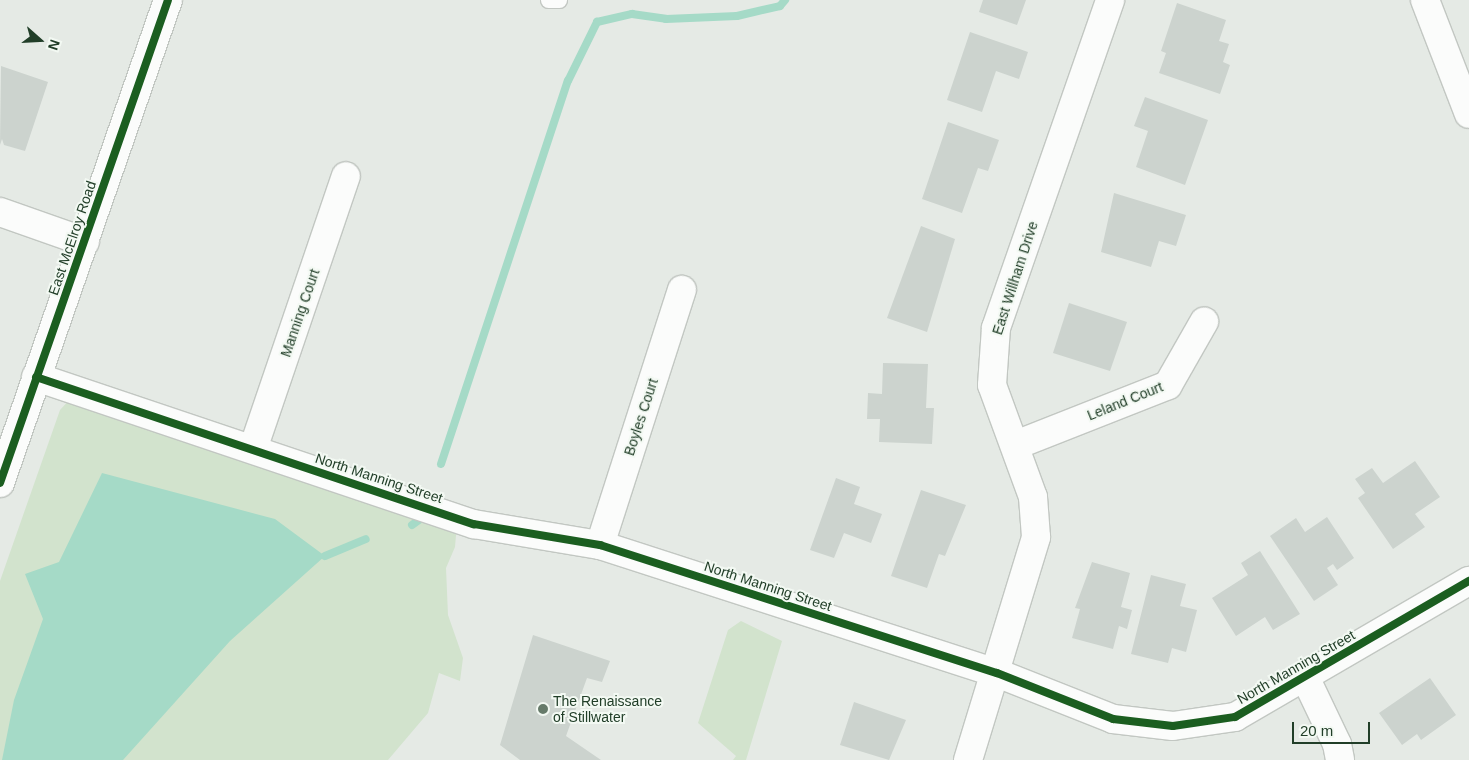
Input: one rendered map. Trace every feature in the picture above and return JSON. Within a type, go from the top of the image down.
[{"type":"street","name":"East McElroy Road","points":[[0,483],[168,0]]},
{"type":"street","name":"East Willham Drive","points":[[968,760],[997,673],[1036,537],[1033,497],[1016,445],[992,385],[996,328],[1110,0]]},
{"type":"street","points":[[1424,0],[1469,114]]},
{"type":"street","name":"Manning Court","points":[[253,450],[346,176]]},
{"type":"street","points":[[0,212],[84,242]]},
{"type":"street","name":"Boyles Court","points":[[600,545],[682,290]]},
{"type":"street","name":"Leland Court","points":[[1016,445],[1168,385],[1204,322]]},
{"type":"street","name":"North Manning Street","points":[[36,377],[474,524],[600,545],[997,673],[1113,719],[1173,726],[1235,717],[1306,679],[1403,616],[1469,581]]},
{"type":"street","points":[[1306,679],[1337,744],[1340,760]]},
{"type":"lane","points":[[548,0],[559,0]]},
{"type":"shaded area","points":[[72,397],[457,524],[455,547],[446,568],[448,615],[463,658],[460,681],[439,673],[428,713],[388,760],[0,760],[0,581],[60,410]]},
{"type":"shaded area","points":[[102,473],[275,519],[325,556],[230,641],[123,760],[2,760],[14,700],[43,619],[25,574],[59,562]]},
{"type":"shaded area","points":[[741,621],[782,641],[746,760],[733,760],[736,756],[698,723],[728,630]]},
{"type":"building","points":[[983,0],[1026,0],[1017,25],[979,12]]},
{"type":"building","points":[[1177,3],[1226,20],[1219,41],[1229,44],[1223,62],[1230,65],[1220,94],[1159,73],[1166,53],[1161,51]]},
{"type":"building","points":[[970,32],[1028,52],[1019,79],[996,71],[982,112],[947,100]]},
{"type":"building","points":[[1,66],[48,82],[25,151],[4,145],[2,139],[0,145]]},
{"type":"building","points":[[1145,97],[1208,120],[1185,185],[1136,167],[1148,131],[1134,126]]},
{"type":"building","points":[[948,122],[999,140],[988,171],[978,168],[962,213],[922,199]]},
{"type":"building","points":[[1114,193],[1186,215],[1176,246],[1159,241],[1151,267],[1101,252]]},
{"type":"building","points":[[921,226],[955,239],[927,332],[887,318]]},
{"type":"building","points":[[1069,303],[1127,322],[1110,371],[1053,353]]},
{"type":"building","points":[[883,363],[928,364],[926,408],[934,408],[932,444],[879,442],[880,419],[867,419],[868,393],[882,394]]},
{"type":"building","points":[[1415,461],[1440,497],[1415,514],[1425,527],[1393,549],[1358,498],[1365,493],[1355,479],[1372,468],[1383,483]]},
{"type":"building","points":[[836,478],[860,487],[854,504],[882,514],[871,543],[844,533],[834,558],[810,550]]},
{"type":"building","points":[[921,490],[966,505],[945,556],[939,554],[927,588],[891,576]]},
{"type":"building","points":[[1327,517],[1354,558],[1337,570],[1333,564],[1327,568],[1338,585],[1314,601],[1270,536],[1296,518],[1305,532]]},
{"type":"building","points":[[1260,551],[1300,614],[1273,630],[1265,617],[1236,636],[1212,598],[1248,575],[1241,563]]},
{"type":"building","points":[[1092,562],[1130,573],[1121,607],[1132,610],[1127,629],[1119,626],[1113,649],[1072,638],[1080,609],[1075,608]]},
{"type":"building","points":[[1151,575],[1186,584],[1180,606],[1197,610],[1186,652],[1172,648],[1168,663],[1131,654]]},
{"type":"building","name":"The Renaissance of Stillwater","points":[[533,635],[610,661],[602,682],[587,678],[566,736],[601,760],[520,760],[500,745]]},
{"type":"building","points":[[1430,678],[1456,715],[1421,740],[1417,734],[1402,745],[1379,713]]},
{"type":"building","points":[[854,702],[906,720],[889,760],[840,745]]},
{"type":"waterway","points":[[441,464],[568,81],[597,22],[632,14],[666,19],[737,16],[780,6],[785,0]]},
{"type":"waterway","points":[[412,525],[423,517]]},
{"type":"waterway","points":[[325,556],[366,539]]},
{"type":"cycle path","points":[[0,483],[168,0]]},
{"type":"cycle path","points":[[36,377],[474,524],[600,545],[997,673],[1113,719],[1173,726],[1235,717],[1469,581]]},
{"type":"place","name":"The Renaissance of Stillwater","points":[[543,709]]}]
